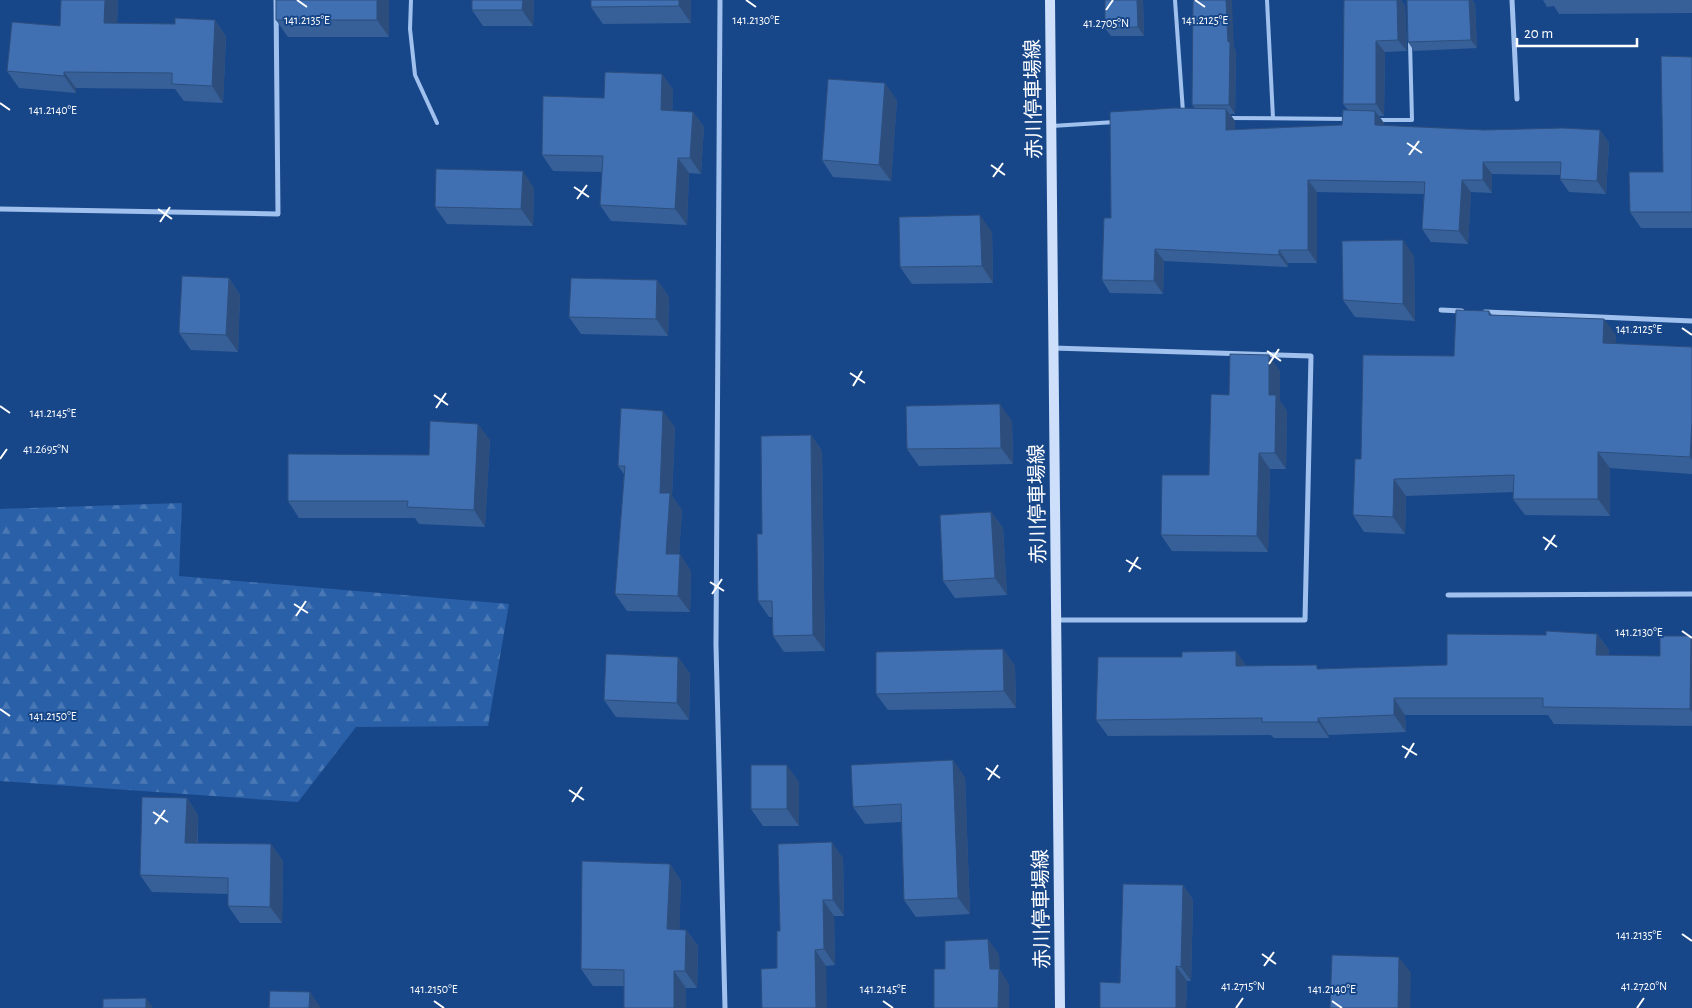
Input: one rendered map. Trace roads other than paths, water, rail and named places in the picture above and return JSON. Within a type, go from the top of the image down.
[{"type":"main road","name":"赤川停車場線","points":[[1050,0],[1060,1008]]},
{"type":"street","points":[[0,209],[278,214],[276,0]]},
{"type":"street","points":[[720,0],[716,645],[725,1008]]},
{"type":"street","points":[[1512,0],[1517,99]]},
{"type":"street","points":[[1441,310],[1470,312]]},
{"type":"street","points":[[1480,312],[1692,321]]},
{"type":"street","points":[[1053,348],[1311,356],[1305,620],[1056,620]]},
{"type":"street","points":[[1448,595],[1692,594]]},
{"type":"lane","points":[[411,0],[410,29],[415,75],[437,123]]},
{"type":"lane","points":[[1175,0],[1183,117]]},
{"type":"lane","points":[[1267,0],[1273,118]]},
{"type":"lane","points":[[1372,120],[1412,120],[1410,37]]},
{"type":"lane","points":[[1223,118],[1352,119]]},
{"type":"lane","points":[[1051,126],[1117,122]]}]
